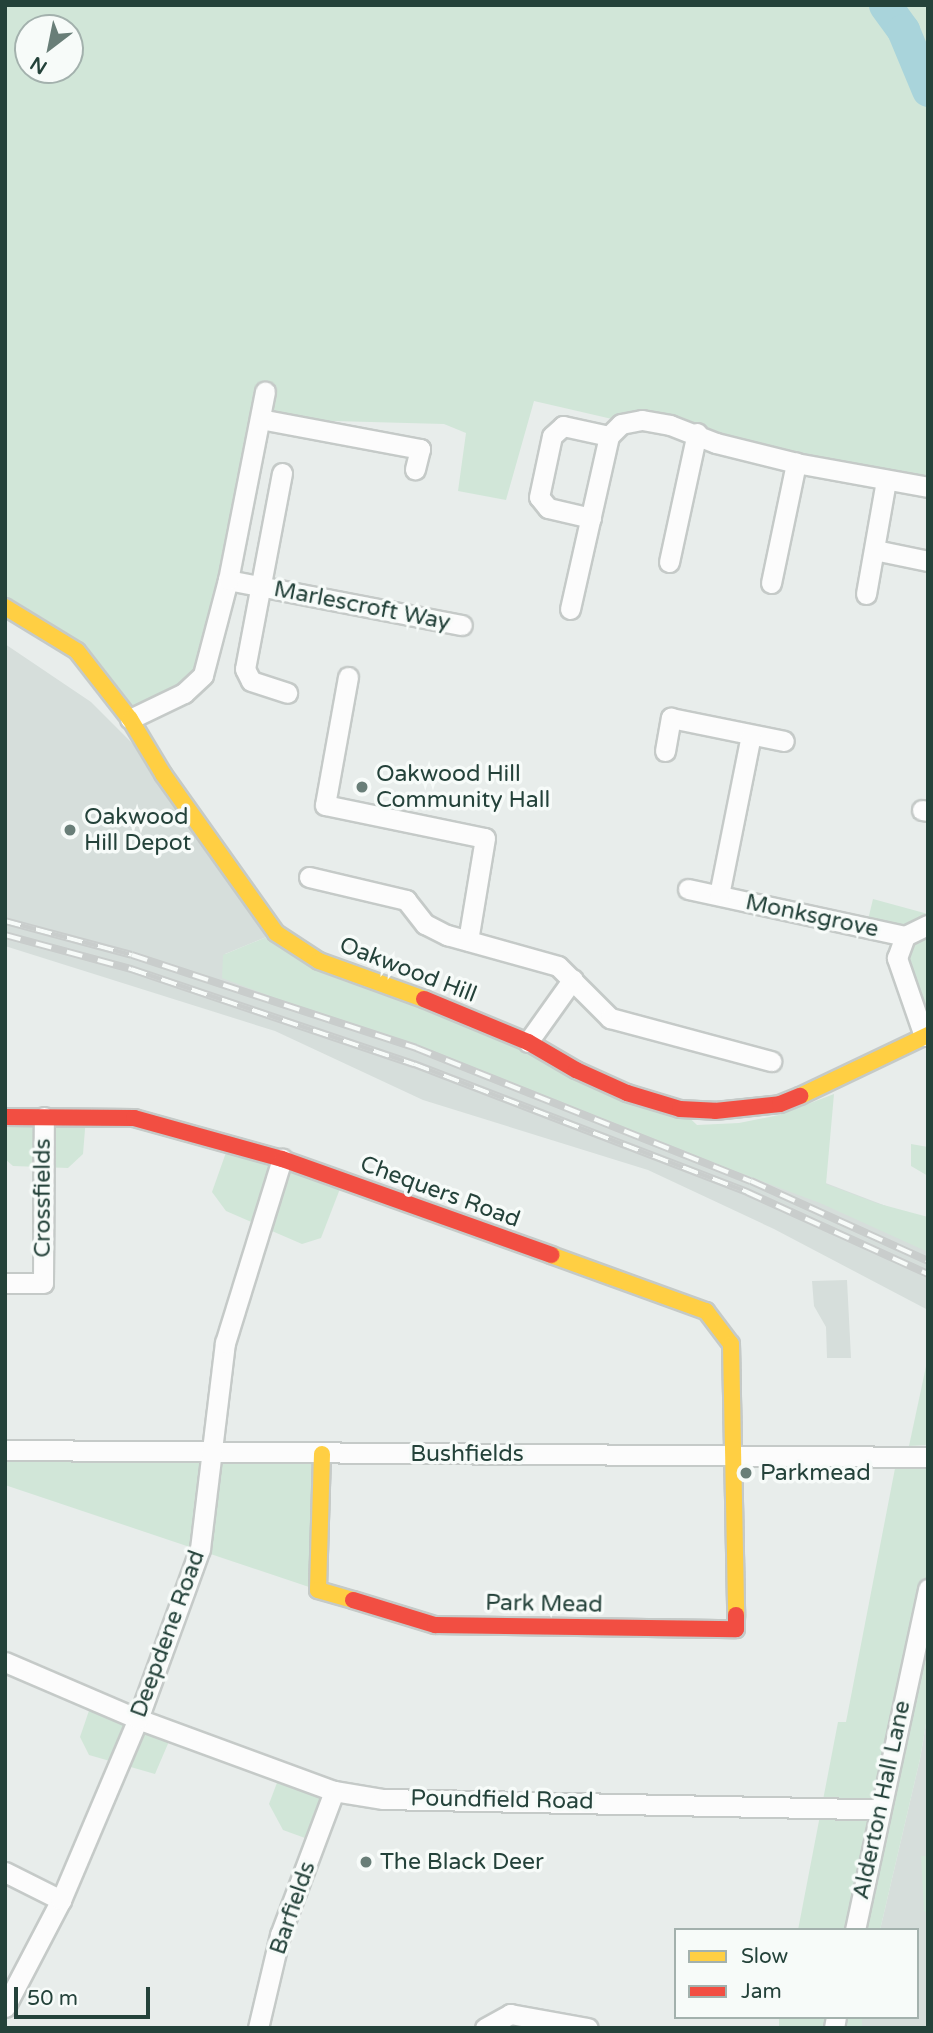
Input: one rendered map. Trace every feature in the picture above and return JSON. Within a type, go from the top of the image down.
[{"type":"street","points":[[130,719],[184,693],[203,675],[228,580],[265,392]]},
{"type":"street","points":[[260,419],[422,442],[415,468]]},
{"type":"street","points":[[570,609],[609,436],[621,424],[642,420],[697,433],[716,443],[796,463],[928,487]]},
{"type":"street","points":[[591,518],[548,508],[539,497],[552,436],[563,426],[609,436]]},
{"type":"street","points":[[669,562],[697,433]]},
{"type":"street","points":[[771,583],[796,463]]},
{"type":"street","name":"Marlescroft Way","points":[[282,473],[245,669],[251,681],[287,693]]},
{"type":"street","points":[[866,594],[886,480]]},
{"type":"street","points":[[875,550],[928,561]]},
{"type":"street","name":"Marlescroft Way","points":[[228,580],[462,625]]},
{"type":"street","name":"Oakwood Hill","points":[[5,607],[77,651],[130,719],[163,774],[276,933],[318,961],[407,992],[528,1042],[576,1070],[627,1093],[680,1109],[715,1111],[780,1104],[820,1089],[926,1036]]},
{"type":"street","points":[[348,677],[325,805],[485,838],[468,941]]},
{"type":"street","points":[[665,751],[671,718],[784,741]]},
{"type":"street","name":"Monksgrove","points":[[719,895],[751,735]]},
{"type":"street","points":[[309,877],[406,900],[425,923],[447,935],[558,966],[610,1018],[771,1061]]},
{"type":"street","name":"Monksgrove","points":[[688,889],[905,936]]},
{"type":"street","points":[[926,1036],[897,958],[905,936],[928,925]]},
{"type":"street","points":[[528,1042],[573,979]]},
{"type":"street","name":"Chequers Road","points":[[5,1117],[134,1118],[282,1159],[706,1311],[731,1344],[733,1454]]},
{"type":"street","name":"Crossfields","points":[[5,1283],[43,1283],[44,1117]]},
{"type":"street","name":"Deepdene Road","points":[[5,2007],[61,1900],[138,1719],[200,1549],[225,1343],[282,1159]]},
{"type":"street","name":"Bushfields","points":[[5,1450],[212,1454],[733,1454],[928,1457]]},
{"type":"street","name":"Park Mead","points":[[322,1454],[318,1590],[436,1625],[736,1629],[733,1454]]},
{"type":"street","name":"Alderton Hall Lane","points":[[855,1928],[928,1588]]},
{"type":"street","name":"Poundfield Road","points":[[5,1662],[138,1719],[334,1791],[383,1799],[880,1809]]},
{"type":"street","name":"Barfields","points":[[258,2028],[280,1935],[334,1791]]},
{"type":"street","points":[[5,1872],[61,1900]]},
{"type":"street","points":[[485,2028],[510,2014],[588,2028]]},
{"type":"shaded area","points":[[5,644],[91,702],[163,774],[276,933],[225,954],[928,1222],[928,1310],[774,1229],[648,1170],[423,1100],[275,1031],[5,946]]},
{"type":"shaded area","points":[[847,1280],[851,1358],[827,1358],[826,1327],[814,1306],[812,1281]]},
{"type":"shaded area","points":[[928,1712],[928,2028],[859,2028],[861,2019],[919,2019],[919,1928],[880,1928],[920,1759]]},
{"type":"green space","points":[[5,5],[928,5],[928,492],[534,401],[506,500],[458,491],[466,433],[444,424],[260,419],[203,675],[130,719],[77,651],[5,607]]},
{"type":"green space","points":[[873,899],[928,914],[928,1035],[904,986],[904,936],[866,928]]},
{"type":"green space","points":[[276,933],[680,1109],[697,1125],[739,1123],[779,1115],[834,1094],[826,1184],[876,1203],[928,1217],[928,1252],[820,1203],[222,978],[223,955]]},
{"type":"green space","points":[[5,1117],[86,1117],[83,1154],[68,1168],[13,1166],[5,1159]]},
{"type":"green space","points":[[229,1144],[343,1181],[321,1238],[302,1244],[226,1211],[212,1192]]},
{"type":"green space","points":[[911,1144],[928,1147],[928,1176],[911,1166]]},
{"type":"green space","points":[[928,1357],[928,1445],[909,1446]]},
{"type":"green space","points":[[5,1450],[322,1454],[318,1590],[5,1485]]},
{"type":"green space","points":[[928,1457],[928,1712],[920,1759],[880,1928],[798,1928],[838,1722],[846,1722],[897,1458]]},
{"type":"green space","points":[[93,1699],[173,1732],[155,1774],[89,1755],[80,1737]]},
{"type":"green space","points":[[281,1772],[334,1791],[316,1842],[283,1830],[269,1804]]},
{"type":"green space","points":[[921,1856],[928,1856],[928,1914],[924,1911]]},
{"type":"green space","points":[[779,2019],[862,2019],[862,2028],[779,2028]]},
{"type":"waterway","points":[[885,5],[903,30],[928,90]]},
{"type":"railway","points":[[5,921],[132,955],[416,1048],[751,1181],[928,1261]]},
{"type":"railway","points":[[5,935],[131,969],[414,1064],[747,1192],[928,1274]]},
{"type":"traffic: slow","points":[[5,607],[77,651],[130,719],[163,774],[276,933],[319,961],[424,999]]},
{"type":"traffic: slow","points":[[800,1096],[928,1035]]},
{"type":"traffic: slow","points":[[551,1255],[706,1311],[731,1344],[736,1615]]},
{"type":"traffic: slow","points":[[322,1454],[318,1590],[353,1600]]},
{"type":"traffic: jam","points":[[424,999],[528,1042],[576,1070],[627,1093],[680,1109],[715,1111],[780,1104],[800,1096]]},
{"type":"traffic: jam","points":[[5,1117],[134,1118],[282,1159],[551,1255]]},
{"type":"traffic: jam","points":[[353,1600],[435,1625],[736,1629],[736,1615]]},
{"type":"place","name":"Oakwood Hill Community Hall","points":[[362,787]]},
{"type":"place","name":"Oakwood Hill Depot","points":[[70,830]]},
{"type":"place","name":"Parkmead","points":[[746,1473]]},
{"type":"place","name":"The Black Deer","points":[[366,1862]]}]
